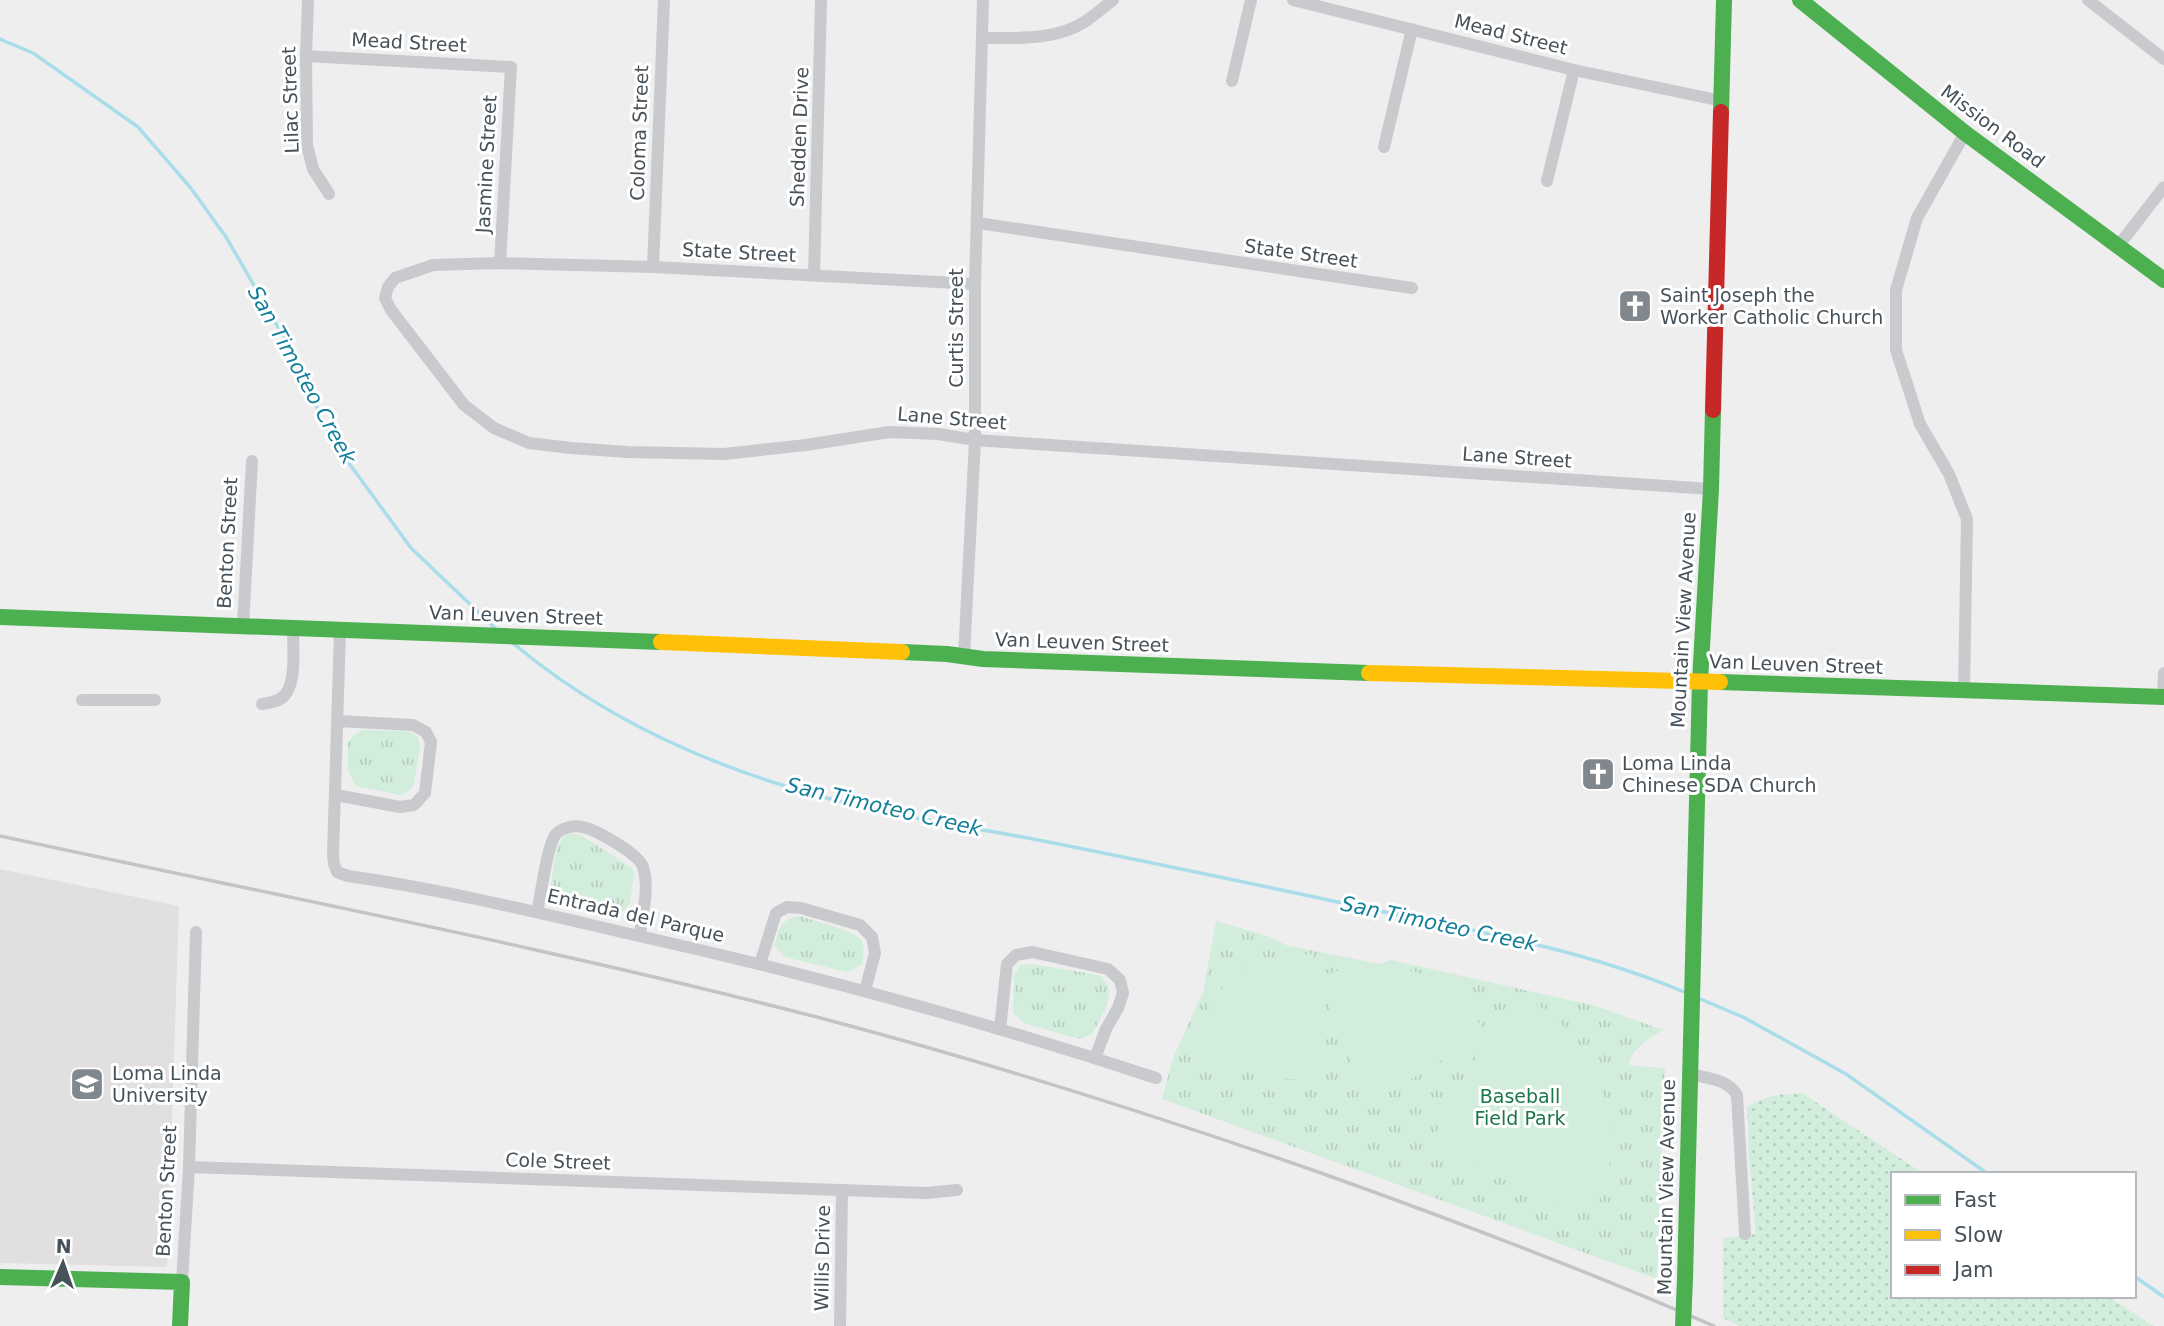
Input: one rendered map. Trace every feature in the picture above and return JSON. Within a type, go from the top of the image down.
[{"type":"street","name":"Lilac Street","points":[[308,0],[307,145],[313,169],[329,194]]},
{"type":"street","name":"Coloma Street","points":[[653,267],[664,0]]},
{"type":"street","name":"Shedden Drive","points":[[814,275],[821,0]]},
{"type":"street","name":"Curtis Street","points":[[964,657],[975,440],[975,284],[983,0]]},
{"type":"street","points":[[982,38],[1027,38],[1057,34],[1085,22],[1112,0]]},
{"type":"street","points":[[1232,81],[1251,0]]},
{"type":"street","name":"Mead Street","points":[[1293,0],[1574,69],[1721,101]]},
{"type":"street","name":"Mountain View Avenue","points":[[1683,1326],[1700,681],[1711,489],[1724,0]]},
{"type":"street","name":"Mission Road","points":[[1800,0],[1965,133],[2164,280]]},
{"type":"street","points":[[2088,0],[2164,59]]},
{"type":"street","points":[[1384,148],[1412,29]]},
{"type":"street","name":"Mead Street","points":[[306,56],[511,67]]},
{"type":"street","name":"Jasmine Street","points":[[500,263],[511,67]]},
{"type":"street","points":[[1547,181],[1574,69]]},
{"type":"street","points":[[1964,691],[1967,519],[1949,474],[1920,424],[1896,350],[1896,290],[1917,218],[1965,133]]},
{"type":"street","points":[[2119,245],[2164,187]]},
{"type":"street","name":"State Street","points":[[978,223],[1412,288]]},
{"type":"street","name":"State Street","points":[[500,263],[653,267],[975,284]]},
{"type":"street","name":"Lane Street","points":[[500,263],[433,265],[395,278],[388,287],[385,298],[391,310],[464,405],[494,428],[528,443],[627,452],[724,454],[889,432],[1711,489]]},
{"type":"street","name":"Benton Street","points":[[243,626],[252,461]]},
{"type":"street","name":"Van Leuven Street","points":[[0,617],[548,637],[1324,672],[1700,681],[2164,697]]},
{"type":"street","points":[[262,704],[276,702],[287,692],[292,676],[293,629]]},
{"type":"street","name":"Entrada del Parque","points":[[340,631],[333,854],[337,872],[475,898],[760,964],[1000,1028],[1156,1078]]},
{"type":"street","points":[[2164,673],[2164,697]]},
{"type":"street","points":[[82,699],[155,700]]},
{"type":"street","points":[[336,795],[400,807],[415,805],[425,793],[431,741],[426,732],[412,725],[338,721]]},
{"type":"street","points":[[537,912],[551,846],[557,833],[566,828],[581,826],[603,836],[642,863],[646,879],[640,936]]},
{"type":"street","points":[[760,964],[776,913],[787,907],[800,908],[859,925],[872,937],[875,953],[865,991]]},
{"type":"street","name":"Benton Street","points":[[180,1326],[189,1167],[196,932]]},
{"type":"street","points":[[1000,1028],[1007,964],[1016,955],[1032,952],[1108,969],[1120,980],[1124,993],[1095,1058]]},
{"type":"street","points":[[1690,1074],[1729,1085],[1737,1095],[1745,1234]]},
{"type":"street","name":"Cole Street","points":[[189,1167],[926,1193],[957,1189]]},
{"type":"street","name":"Willis Drive","points":[[840,1326],[842,1190]]},
{"type":"street","points":[[0,1277],[182,1282]]},
{"type":"shaded area","name":"Loma Linda University","points":[[0,869],[179,906],[167,1267],[0,1263]]},
{"type":"green space","points":[[361,730],[407,731],[417,736],[420,747],[411,789],[401,795],[356,786],[348,771],[348,741]]},
{"type":"green space","points":[[566,834],[581,835],[632,868],[634,873],[630,904],[619,915],[560,902],[550,889],[557,846]]},
{"type":"green space","points":[[800,916],[858,937],[863,944],[863,964],[847,972],[785,957],[774,945],[778,933],[788,919]]},
{"type":"green space","name":"Baseball Field Park","points":[[1216,921],[1268,936],[1286,945],[1379,964],[1391,960],[1596,1006],[1663,1030],[1638,1048],[1629,1065],[1665,1068],[1657,1279],[1162,1099],[1173,1058],[1203,992]]},
{"type":"green space","points":[[1314,954],[1321,1033],[1321,1069],[1310,1080],[1271,1078],[1254,1070],[1193,1063],[1205,1016],[1212,1002],[1231,979],[1264,959]]},
{"type":"green space","points":[[1033,964],[1098,975],[1105,981],[1109,996],[1092,1034],[1079,1039],[1024,1023],[1013,1013],[1014,976],[1020,965]]},
{"type":"green space","points":[[1359,965],[1389,966],[1423,974],[1455,991],[1486,1032],[1415,1077],[1377,1097],[1368,1093],[1349,1058],[1319,976]]},
{"type":"green space","points":[[1518,994],[1546,1011],[1567,1031],[1582,1049],[1603,1092],[1611,1138],[1610,1162],[1605,1186],[1593,1216],[1434,1151],[1432,1140],[1469,1068]]},
{"type":"green space","points":[[1802,1093],[1921,1172],[1891,1172],[1891,1298],[2111,1298],[2153,1326],[1739,1326],[1723,1318],[1723,1238],[1756,1234],[1747,1107],[1773,1096]]},
{"type":"waterway","name":"San Timoteo Creek","points":[[0,39],[33,53],[138,127],[190,187],[226,237],[308,379],[319,414],[340,451],[411,548],[495,628]]},
{"type":"waterway","name":"San Timoteo Creek","points":[[514,644],[547,670],[619,716],[695,753],[775,783],[895,814],[1028,838],[1495,935],[1610,965],[1684,992]]},
{"type":"waterway","name":"San Timoteo Creek","points":[[1698,998],[1743,1017],[1846,1074],[1985,1172]]},
{"type":"waterway","name":"San Timoteo Creek","points":[[2136,1277],[2164,1297]]},
{"type":"railway","points":[[0,836],[625,970],[832,1021],[955,1055],[1139,1112],[1321,1173],[1519,1246],[1714,1326]]},
{"type":"traffic: fast","points":[[1721,112],[1724,0]]},
{"type":"traffic: fast","points":[[1800,0],[1965,133],[2164,280]]},
{"type":"traffic: fast","points":[[1685,1279],[1700,681],[1713,410]]},
{"type":"traffic: fast","points":[[0,617],[661,642]]},
{"type":"traffic: fast","points":[[902,652],[983,659],[1369,673]]},
{"type":"traffic: fast","points":[[1720,682],[2164,697]]},
{"type":"traffic: fast","points":[[0,1277],[182,1282],[180,1326]]},
{"type":"traffic: fast","points":[[1683,1326],[1685,1279]]},
{"type":"traffic: slow","points":[[661,642],[902,652]]},
{"type":"traffic: slow","points":[[1369,673],[1720,682]]},
{"type":"traffic: jam","points":[[1713,410],[1721,112]]},
{"type":"place","name":"Saint Joseph the Worker Catholic Church","points":[[1635,306]]},
{"type":"place","name":"Loma Linda Chinese SDA Church","points":[[1598,774]]},
{"type":"place","name":"Loma Linda University","points":[[87,1084]]}]
